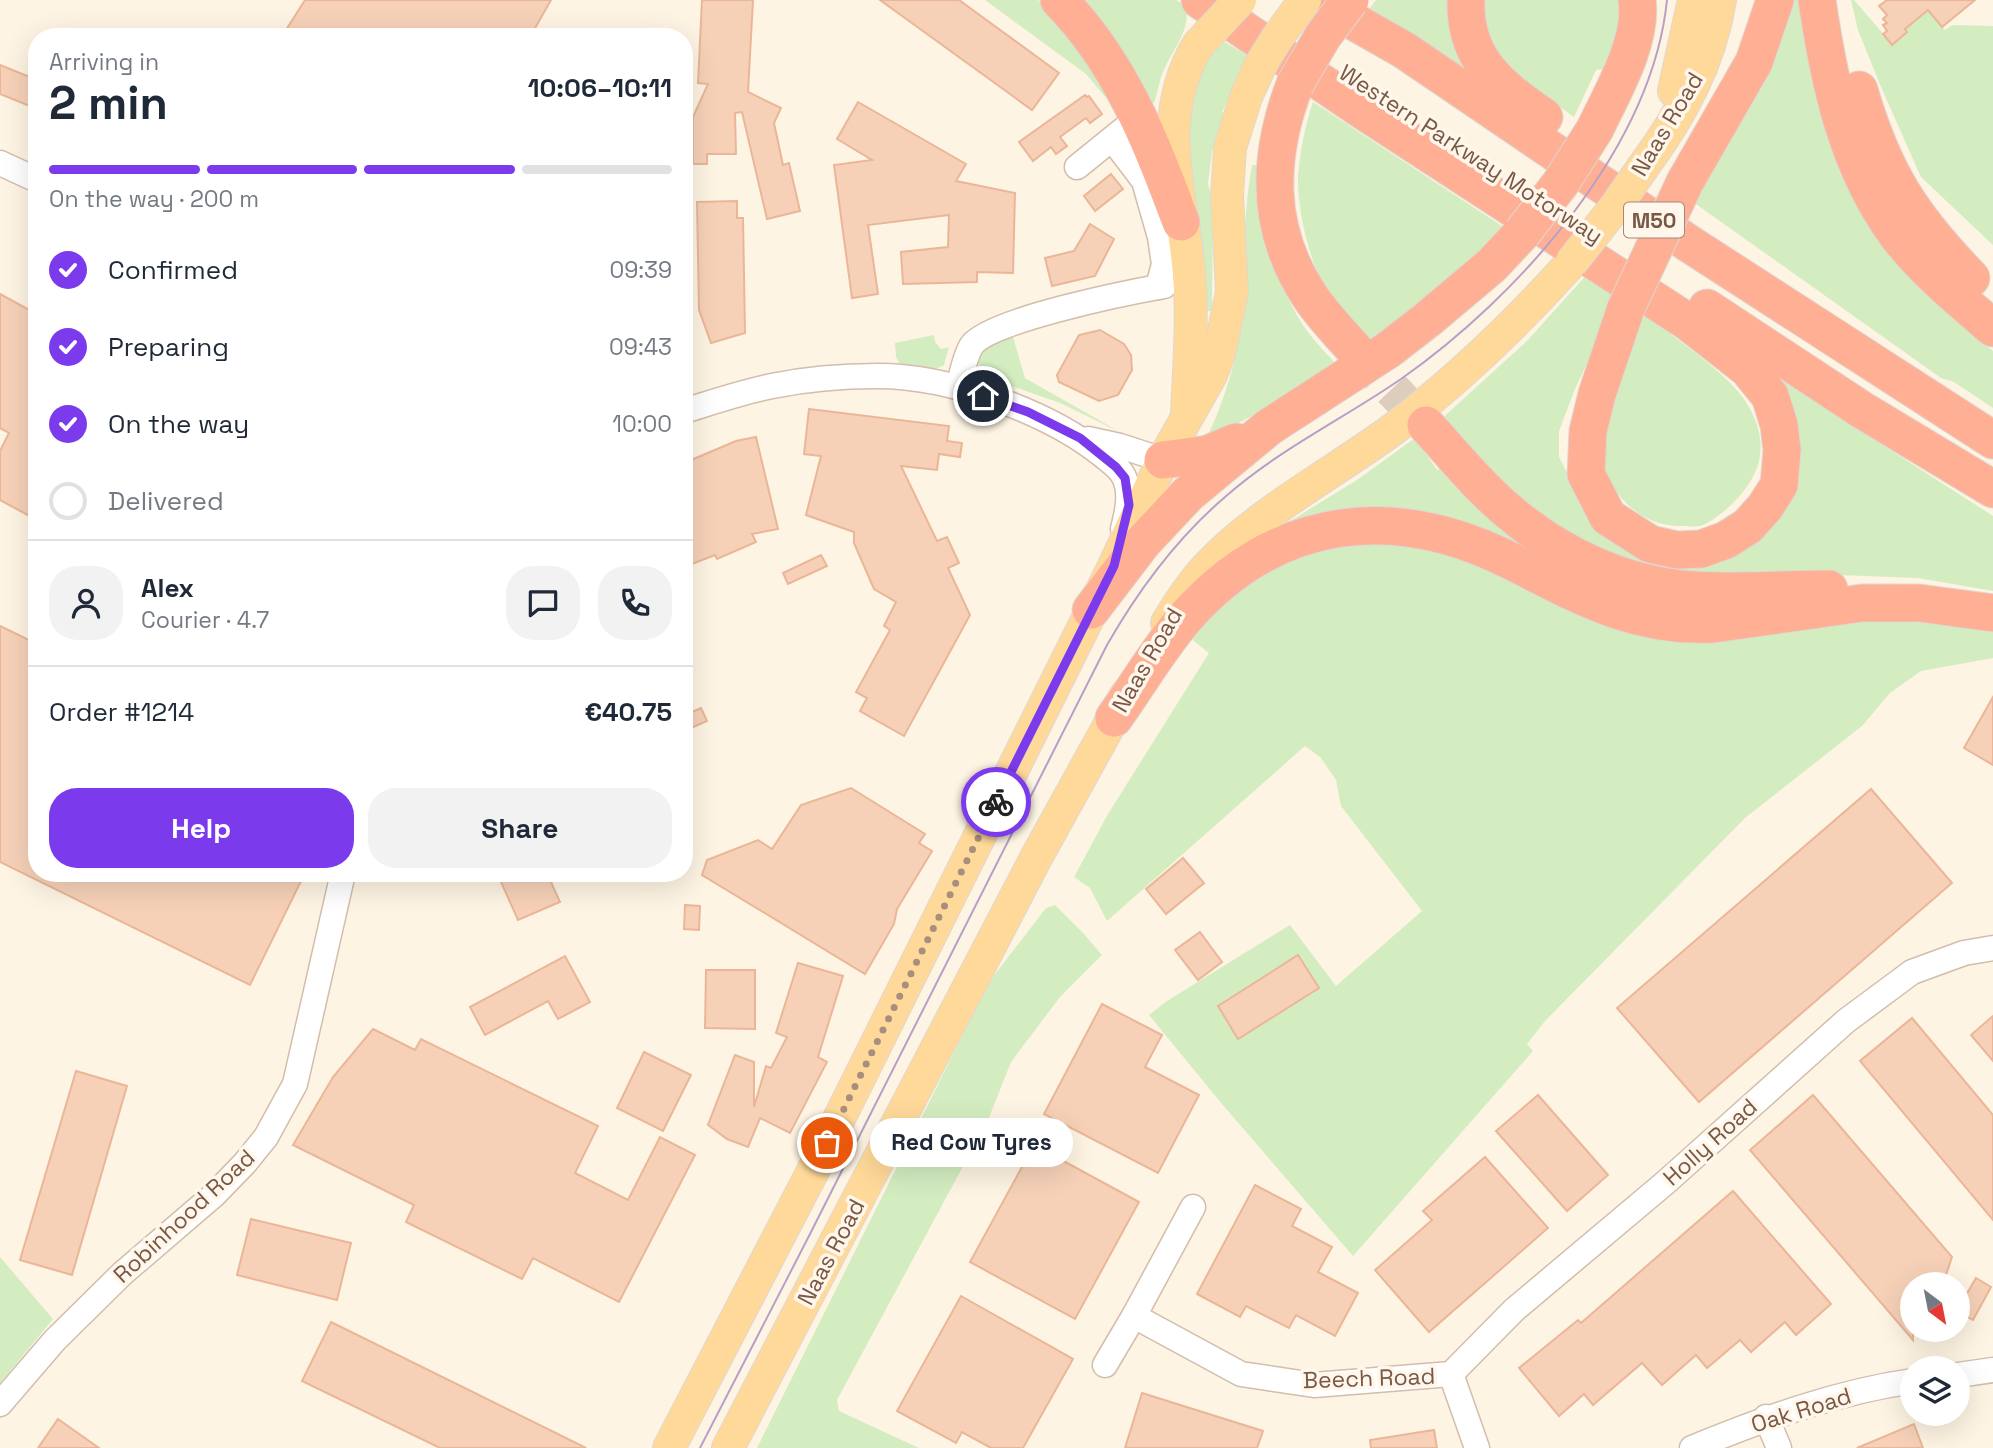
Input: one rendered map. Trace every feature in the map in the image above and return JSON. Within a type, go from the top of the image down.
[{"type":"highway","points":[[1059,0],[1098,47],[1128,93],[1149,138],[1181,222]]},
{"type":"highway","points":[[1200,0],[1359,108],[1688,322],[1748,369],[1770,396],[1779,425],[1782,450],[1779,485],[1765,507],[1748,526],[1726,540],[1701,549],[1677,550],[1650,544],[1608,517],[1586,474],[1588,431],[1597,394],[1626,308],[1685,182],[1754,62],[1775,0]]},
{"type":"highway","name":"Western Parkway Motorway","points":[[1232,0],[1862,410],[1993,489]]},
{"type":"highway","name":"Western Parkway Motorway","points":[[1316,0],[1404,50],[1688,243],[1993,439]]},
{"type":"highway","points":[[1350,0],[1322,36],[1295,84],[1283,114],[1275,149],[1274,183],[1277,214],[1290,260],[1317,306],[1354,349]]},
{"type":"highway","points":[[1466,0],[1465,19],[1479,60],[1520,101],[1700,224],[1993,439]]},
{"type":"highway","points":[[1091,610],[1164,518],[1188,494],[1269,427],[1388,350],[1428,319],[1492,265],[1522,233],[1560,184],[1595,129],[1623,70],[1636,30],[1637,0]]},
{"type":"highway","points":[[1736,95],[1752,52],[1761,0]]},
{"type":"highway","points":[[1817,0],[1843,127],[1865,182],[1879,208],[1916,257],[1993,328]]},
{"type":"highway","points":[[1840,0],[1858,90],[1888,170],[1920,221],[1993,299]]},
{"type":"highway","points":[[1426,425],[1504,508],[1570,554],[1599,568],[1662,586],[1695,590],[1905,589],[1993,603]]},
{"type":"highway","points":[[1177,436],[1208,454],[1269,427]]},
{"type":"highway","points":[[1114,718],[1186,618],[1229,578],[1281,545],[1344,527],[1411,527],[1452,537],[1480,546],[1609,609],[1659,622],[1713,624],[1863,603],[1919,603],[1993,613]]},
{"type":"main road","points":[[1177,436],[1190,307],[1189,272],[1181,222],[1173,118],[1183,76],[1198,45],[1240,0]]},
{"type":"main road","points":[[669,1448],[821,1155],[1177,436],[1211,375],[1229,312],[1233,274],[1227,195],[1230,148],[1245,97],[1260,66],[1305,0]]},
{"type":"main road","points":[[1643,167],[1674,93],[1694,0]]},
{"type":"main road","name":"Naas Road","points":[[729,1448],[1037,856],[1179,602],[1211,563],[1254,526],[1368,447],[1433,397],[1501,337],[1571,263],[1616,206],[1675,121],[1706,56],[1720,0]]},
{"type":"main road","points":[[1675,121],[1715,52],[1734,0]]},
{"type":"street","points":[[958,387],[972,345],[988,333],[1039,314],[1161,286],[1164,264],[1160,237],[1144,181],[1118,134],[1077,167]]},
{"type":"street","points":[[0,163],[28,176]]},
{"type":"street","points":[[693,408],[775,385],[880,376],[958,387],[1028,412],[1080,438],[1116,467],[1125,478],[1129,505],[1114,566]]},
{"type":"street","points":[[1120,446],[1177,436]]},
{"type":"street","points":[[1080,438],[1120,446],[1177,436]]},
{"type":"street","name":"Robinhood Road","points":[[0,1404],[55,1340],[123,1273],[214,1195],[266,1137],[295,1084],[341,882]]},
{"type":"street","name":"Holly Road","points":[[1451,1374],[1514,1310],[1665,1183],[1846,1020],[1912,972],[1964,953],[1993,948]]},
{"type":"street","points":[[1105,1365],[1193,1207]]},
{"type":"street","name":"Beech Road","points":[[1134,1316],[1241,1374],[1314,1385],[1451,1374]]},
{"type":"street","points":[[1970,1373],[1993,1370]]},
{"type":"street","points":[[1451,1374],[1477,1448]]},
{"type":"street","name":"Oak Road","points":[[1692,1448],[1766,1417],[1900,1384]]},
{"type":"street","points":[[1766,1417],[1779,1448]]},
{"type":"green space","points":[[985,0],[1038,0],[1077,43],[1128,124],[1086,74]]},
{"type":"green space","points":[[1078,0],[1176,0],[1186,6],[1184,31],[1162,74],[1154,103],[1145,100]]},
{"type":"green space","points":[[1376,0],[1449,0],[1454,31],[1479,80],[1457,68],[1370,8]]},
{"type":"green space","points":[[1475,0],[1627,0],[1629,6],[1605,69],[1596,70],[1574,117],[1498,62]]},
{"type":"green space","points":[[1791,0],[1803,0],[1811,60],[1827,137],[1857,203],[1926,293],[1993,351],[1993,408],[1954,382],[1941,378],[1693,202],[1711,168],[1767,79]]},
{"type":"green space","points":[[1851,0],[1854,0],[1892,44],[1907,33],[1905,29],[1928,10],[1945,30],[1952,25],[1993,26],[1993,245],[1921,177],[1858,30]]},
{"type":"green space","points":[[1216,37],[1250,57],[1222,112],[1227,114],[1220,138],[1212,151],[1208,184],[1213,203],[1212,311],[1203,311],[1183,107]]},
{"type":"green space","points":[[1313,102],[1502,226],[1473,259],[1440,289],[1368,340],[1334,301],[1323,283],[1306,238],[1298,176],[1303,139]]},
{"type":"green space","points":[[1252,165],[1260,165],[1272,238],[1286,292],[1302,324],[1336,364],[1256,414],[1215,435],[1209,433],[1229,381],[1244,308],[1245,222]]},
{"type":"green space","points":[[1590,271],[1621,291],[1575,389],[1559,431],[1559,457],[1592,523],[1628,553],[1683,561],[1774,516],[1766,370],[1993,516],[1993,591],[1918,578],[1812,574],[1660,576],[1553,533],[1438,422],[1527,341]]},
{"type":"green space","points":[[1642,312],[1698,355],[1738,391],[1758,429],[1760,454],[1752,478],[1727,509],[1700,526],[1661,524],[1645,517],[1620,496],[1603,466],[1600,423]]},
{"type":"green space","points":[[1011,330],[1025,378],[1120,432],[1060,403],[986,377],[977,361],[980,350]]},
{"type":"green space","points":[[934,335],[935,342],[941,349],[949,347],[944,365],[934,370],[901,366],[896,357],[895,343]]},
{"type":"green space","points":[[1415,438],[1437,470],[1443,468],[1540,558],[1506,548],[1274,531],[1357,480]]},
{"type":"green space","points":[[1388,539],[1832,623],[1894,620],[1993,630],[1993,658],[1921,671],[1890,693],[1862,726],[1745,818],[1545,1021],[1527,1044],[1533,1051],[1353,1256],[1149,1015],[1167,1001],[1290,925],[1336,986],[1422,911],[1341,806],[1336,780],[1321,758],[1305,746],[1107,921],[1090,888],[1074,877],[1108,814],[1209,653],[1190,638],[1225,601],[1268,569],[1327,543]]},
{"type":"green space","points":[[1055,905],[1102,955],[1060,997],[1011,1062],[988,1120],[837,1400],[839,1411],[919,1448],[757,1448],[989,982],[1046,908]]},
{"type":"green space","points":[[0,1257],[53,1319],[0,1383]]},
{"type":"building","points":[[305,0],[551,0],[535,28],[287,28]]},
{"type":"building","points":[[702,0],[753,0],[748,92],[781,108],[774,123],[783,165],[789,163],[800,211],[767,219],[742,112],[735,113],[736,154],[707,154],[707,164],[693,164],[693,117],[708,84],[698,83]]},
{"type":"building","points":[[880,0],[959,0],[1059,73],[1032,110]]},
{"type":"building","points":[[1887,0],[1975,0],[1942,27],[1928,10],[1905,29],[1907,32],[1892,45],[1883,34],[1887,31],[1883,25],[1887,23],[1883,19],[1887,15],[1879,6]]},
{"type":"building","points":[[0,65],[28,76],[28,105],[0,94]]},
{"type":"building","points":[[1085,95],[1089,96],[1102,114],[1090,123],[1086,118],[1060,137],[1067,146],[1056,154],[1051,147],[1033,161],[1019,142]]},
{"type":"building","points":[[858,102],[966,164],[956,181],[1015,193],[1013,273],[977,272],[977,282],[903,284],[901,252],[948,247],[949,215],[868,225],[878,294],[852,298],[834,165],[872,160],[837,139]]},
{"type":"building","points":[[1111,174],[1123,189],[1095,211],[1084,196]]},
{"type":"building","points":[[737,201],[737,218],[743,218],[745,333],[711,343],[699,310],[697,202]]},
{"type":"building","points":[[1090,224],[1114,239],[1095,276],[1052,286],[1045,258],[1074,251]]},
{"type":"building","points":[[0,294],[28,309],[28,515],[0,500],[0,451],[9,433],[0,428]]},
{"type":"building","points":[[1100,330],[1124,344],[1131,355],[1132,370],[1118,395],[1099,401],[1059,382],[1057,375],[1079,335]]},
{"type":"building","points":[[809,409],[949,426],[947,441],[962,443],[960,457],[939,454],[937,470],[901,466],[937,541],[947,537],[959,563],[948,568],[970,615],[904,736],[860,711],[867,698],[856,692],[890,630],[884,626],[896,602],[874,589],[854,543],[854,532],[806,515],[821,456],[804,454]]},
{"type":"building","points":[[756,437],[778,529],[752,534],[756,542],[717,559],[715,555],[693,564],[693,459],[736,441]]},
{"type":"building","points":[[821,555],[827,566],[788,584],[783,573]]},
{"type":"building","points":[[0,626],[28,640],[28,876],[0,862]]},
{"type":"building","points":[[1993,697],[1993,765],[1964,748]]},
{"type":"building","points":[[701,708],[707,721],[693,727],[693,712]]},
{"type":"building","points":[[851,788],[925,834],[919,843],[932,851],[897,909],[894,924],[865,974],[702,875],[707,860],[758,840],[772,849],[801,805]]},
{"type":"building","points":[[1871,789],[1952,883],[1699,1102],[1617,1008]]},
{"type":"building","points":[[1183,858],[1204,883],[1166,914],[1146,889]]},
{"type":"building","points":[[41,882],[301,882],[250,985]]},
{"type":"building","points":[[501,882],[551,882],[560,902],[518,920]]},
{"type":"building","points":[[685,905],[700,906],[699,930],[684,929]]},
{"type":"building","points":[[1200,932],[1222,962],[1198,980],[1175,950]]},
{"type":"building","points":[[1298,955],[1319,988],[1238,1039],[1218,1006]]},
{"type":"building","points":[[565,956],[590,1002],[558,1019],[548,1001],[485,1035],[470,1007]]},
{"type":"building","points":[[798,963],[843,976],[818,1057],[827,1062],[790,1133],[760,1118],[748,1147],[727,1139],[708,1125],[735,1055],[754,1062],[754,1107],[766,1066],[771,1068],[787,1037],[776,1033]]},
{"type":"building","points":[[706,970],[755,970],[755,1029],[705,1028]]},
{"type":"building","points":[[1102,1004],[1162,1035],[1145,1067],[1199,1095],[1158,1173],[1044,1114]]},
{"type":"building","points":[[1993,1016],[1993,1061],[1971,1035]]},
{"type":"building","points":[[1912,1018],[1993,1115],[1993,1220],[1860,1061]]},
{"type":"building","points":[[373,1029],[415,1050],[421,1039],[598,1126],[575,1173],[628,1200],[660,1137],[695,1155],[619,1302],[533,1258],[522,1279],[406,1222],[414,1205],[293,1145],[333,1077]]},
{"type":"building","points":[[644,1052],[691,1075],[663,1131],[617,1108]]},
{"type":"building","points":[[76,1071],[127,1086],[72,1275],[20,1260]]},
{"type":"building","points":[[1538,1095],[1608,1175],[1567,1211],[1496,1131]]},
{"type":"building","points":[[1813,1095],[1952,1257],[1947,1272],[1900,1272],[1900,1325],[1750,1150]]},
{"type":"building","points":[[1034,1145],[1139,1202],[1075,1319],[970,1262]]},
{"type":"building","points":[[1485,1157],[1548,1228],[1429,1332],[1375,1270],[1432,1220],[1423,1211]]},
{"type":"building","points":[[1255,1185],[1301,1209],[1292,1226],[1332,1247],[1318,1272],[1358,1293],[1335,1336],[1296,1315],[1289,1328],[1246,1306],[1240,1317],[1197,1294]]},
{"type":"building","points":[[1733,1191],[1831,1304],[1796,1335],[1785,1322],[1751,1352],[1740,1340],[1707,1368],[1696,1355],[1662,1385],[1642,1363],[1593,1405],[1584,1394],[1559,1416],[1519,1368],[1578,1320],[1581,1323]]},
{"type":"building","points":[[251,1219],[351,1243],[337,1300],[237,1275]]},
{"type":"building","points":[[1976,1278],[1991,1287],[1973,1320],[1970,1318],[1970,1288]]},
{"type":"building","points":[[961,1296],[1073,1359],[1023,1448],[991,1448],[962,1432],[956,1443],[897,1411]]},
{"type":"building","points":[[331,1322],[586,1448],[440,1448],[302,1381]]},
{"type":"building","points":[[1142,1393],[1263,1431],[1257,1448],[1125,1448]]},
{"type":"building","points":[[58,1419],[99,1448],[38,1448]]},
{"type":"building","points":[[1915,1426],[1923,1448],[1857,1448]]},
{"type":"building","points":[[1434,1430],[1437,1448],[1371,1448],[1370,1440]]},
{"type":"tunnel","points":[[1354,349],[1426,425]]},
{"type":"tram line","points":[[700,1448],[1107,645],[1132,604],[1190,530],[1225,497],[1267,464],[1401,379],[1490,306],[1533,262],[1572,214],[1607,163],[1636,110],[1656,55],[1667,0]]},
{"type":"way so far","points":[[827,1143],[996,802]]},
{"type":"place","name":"Red Cow Tyres","points":[[827,1143]]},
{"type":"route","points":[[983,396],[1028,412],[1080,438],[1116,467],[1125,478],[1129,505],[1114,566],[996,802]]}]
